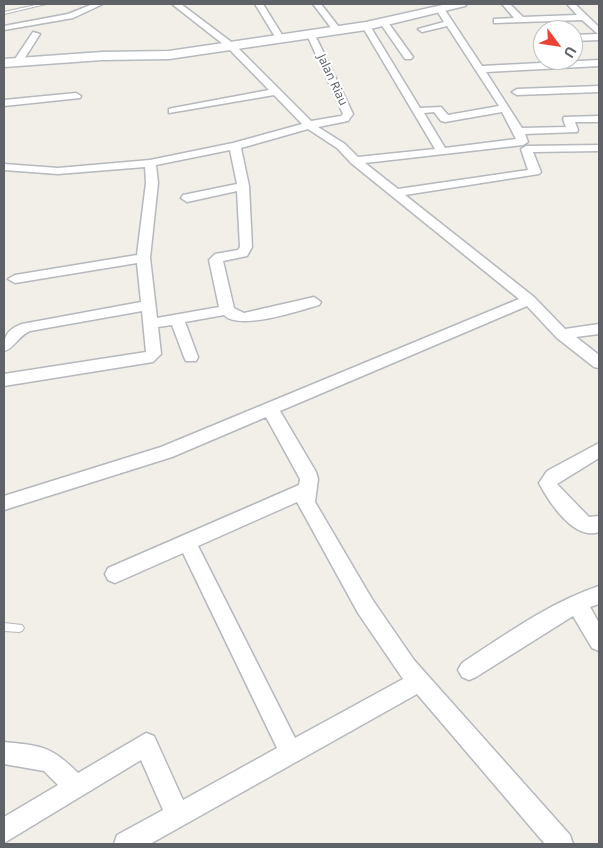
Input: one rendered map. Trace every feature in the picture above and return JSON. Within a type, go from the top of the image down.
[{"type":"street","points":[[4,38],[8,34],[5,26],[70,16],[99,4]]},
{"type":"street","points":[[176,4],[231,46],[309,126],[341,146],[355,161],[529,300],[562,334],[599,363]]},
{"type":"street","points":[[258,4],[280,38]]},
{"type":"street","points":[[317,4],[338,31]]},
{"type":"street","points":[[4,63],[102,56],[162,56],[384,23],[461,4]]},
{"type":"street","points":[[506,4],[520,19]]},
{"type":"street","points":[[571,4],[599,32]]},
{"type":"street","points":[[396,193],[535,172],[525,146],[505,108],[440,9]]},
{"type":"street","points":[[497,21],[585,18]]},
{"type":"street","points":[[384,23],[408,57]]},
{"type":"street","points":[[422,29],[450,23]]},
{"type":"street","points":[[366,26],[441,150]]},
{"type":"street","points":[[18,62],[36,34]]},
{"type":"street","name":"Jalan Riau","points":[[309,126],[348,116],[311,35]]},
{"type":"street","points":[[583,38],[599,37]]},
{"type":"street","points":[[480,69],[599,63]]},
{"type":"street","points":[[517,92],[599,90]]},
{"type":"street","points":[[173,111],[276,92]]},
{"type":"street","points":[[4,103],[76,96]]},
{"type":"street","points":[[418,111],[437,109],[445,119],[505,108]]},
{"type":"street","points":[[517,131],[573,130],[568,120],[599,119]]},
{"type":"street","points":[[4,167],[58,171],[150,163],[235,146],[309,126]]},
{"type":"street","points":[[235,146],[246,213],[245,250],[240,254],[220,257],[216,262],[226,310],[233,316],[244,318],[314,302]]},
{"type":"street","points":[[355,161],[441,150],[525,146],[599,148]]},
{"type":"street","points":[[4,380],[148,358],[155,352],[143,258],[152,183],[150,163]]},
{"type":"street","points":[[187,198],[243,186]]},
{"type":"street","points":[[15,279],[143,258]]},
{"type":"street","points":[[4,503],[137,463],[529,300]]},
{"type":"street","points":[[4,346],[15,332],[27,327],[150,305]]},
{"type":"street","points":[[150,324],[226,310]]},
{"type":"street","points":[[177,319],[191,357]]},
{"type":"street","points":[[562,334],[599,329]]},
{"type":"street","points":[[269,407],[307,472],[309,479],[306,490],[306,503],[383,636],[561,844]]},
{"type":"street","points":[[599,450],[553,476],[548,483],[553,492],[582,522],[588,526],[599,524]]},
{"type":"street","points":[[115,574],[306,490]]},
{"type":"street","points":[[187,543],[291,754]]},
{"type":"street","points":[[469,670],[531,629],[576,603],[599,594]]},
{"type":"street","points":[[576,603],[599,641]]},
{"type":"street","points":[[126,844],[420,681]]},
{"type":"street","points":[[4,830],[146,744],[178,816]]},
{"type":"street","points":[[4,753],[36,757],[51,762],[76,786]]},
{"type":"lane","points":[[4,13],[44,4]]},
{"type":"lane","points":[[4,627],[19,628]]}]
